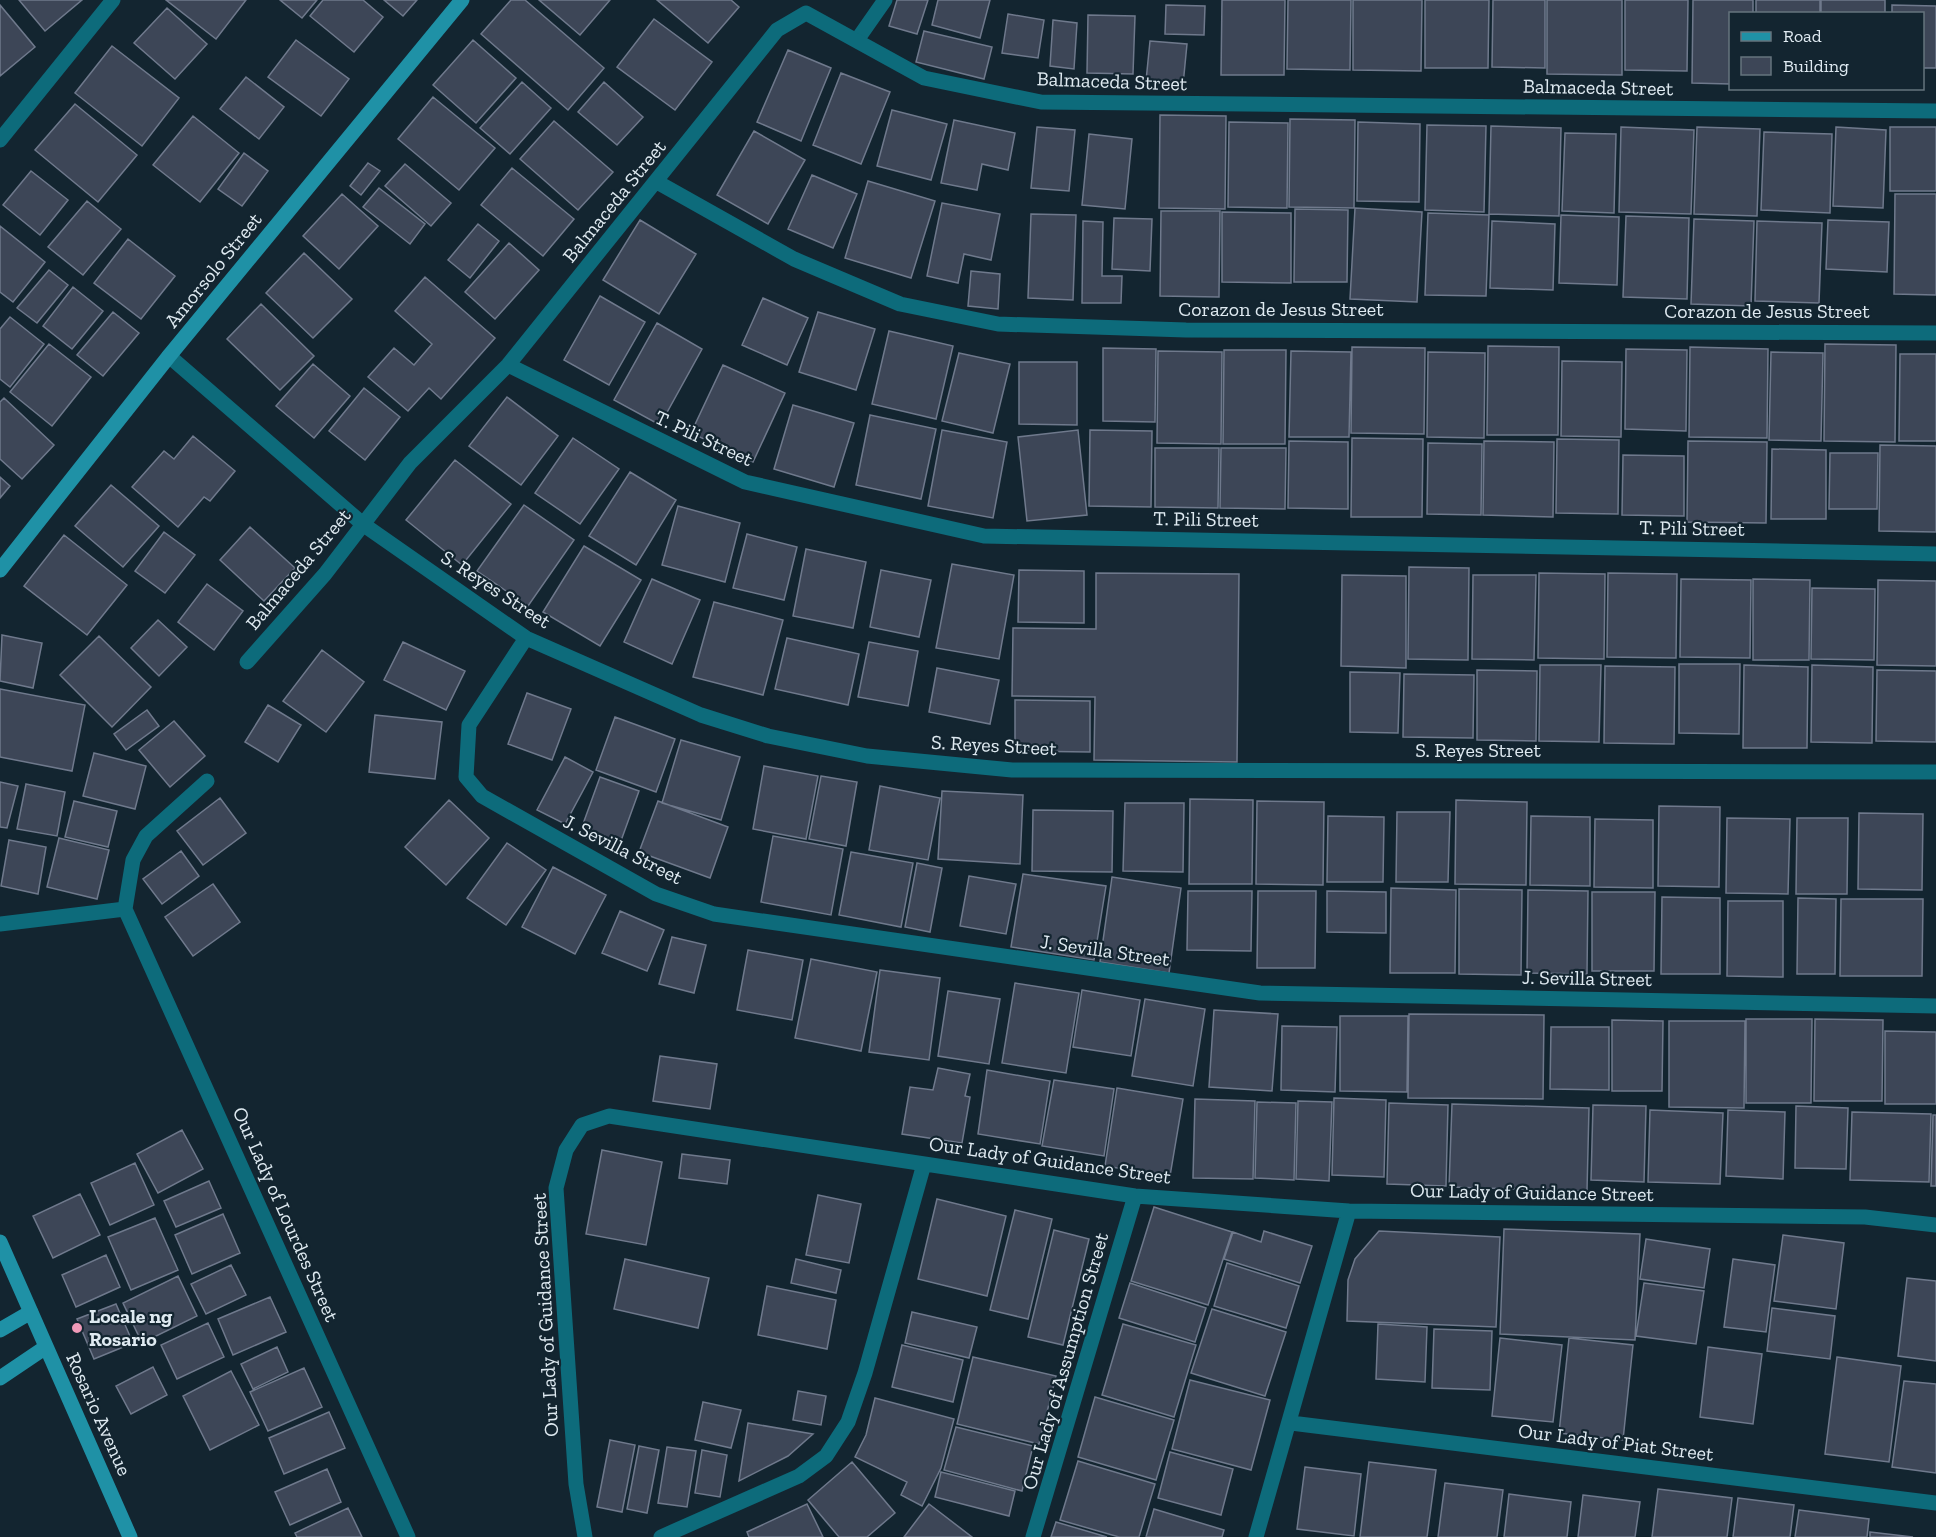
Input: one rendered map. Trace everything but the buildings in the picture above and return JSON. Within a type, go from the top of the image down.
[{"type":"main road","name":"Amorsolo Street","points":[[0,570],[169,356],[462,0]]},
{"type":"main road","name":"Rosario Avenue","points":[[0,1242],[130,1537]]},
{"type":"main road","points":[[0,1330],[31,1312]]},
{"type":"main road","points":[[0,1378],[46,1347]]},
{"type":"street","points":[[0,140],[113,0]]},
{"type":"street","points":[[857,40],[885,0]]},
{"type":"street","name":"Balmaceda Street","points":[[247,662],[364,525],[410,463],[508,366],[777,30],[806,13],[924,78],[1041,102],[1936,111]]},
{"type":"street","name":"Corazon de Jesus Street","points":[[657,182],[794,258],[900,304],[998,324],[1186,330],[1936,333]]},
{"type":"street","name":"S. Reyes Street","points":[[169,356],[364,525],[526,638],[701,715],[768,736],[889,758],[1012,770],[1936,772]]},
{"type":"street","name":"T. Pili Street","points":[[508,366],[745,482],[984,536],[1936,554]]},
{"type":"street","name":"J. Sevilla Street","points":[[526,638],[469,725],[466,777],[482,796],[656,894],[714,914],[1260,993],[1936,1006]]},
{"type":"street","points":[[0,924],[125,909],[133,860],[146,836],[207,781]]},
{"type":"street","name":"Our Lady of Lourdes Street","points":[[125,909],[408,1537]]},
{"type":"street","name":"Our Lady of Guidance Street","points":[[585,1537],[576,1484],[556,1188],[566,1150],[582,1125],[609,1116],[1134,1196],[1349,1211],[1865,1217],[1936,1225]]},
{"type":"street","points":[[661,1537],[799,1476],[826,1456],[848,1422],[862,1383],[924,1164]]},
{"type":"street","name":"Our Lady of Assumption Street","points":[[1033,1537],[1134,1196]]},
{"type":"street","points":[[1256,1537],[1349,1211]]},
{"type":"street","name":"Our Lady of Piat Street","points":[[1290,1423],[1936,1503]]},
{"type":"place","name":"Locale ng Rosario","points":[[77,1328]]}]
